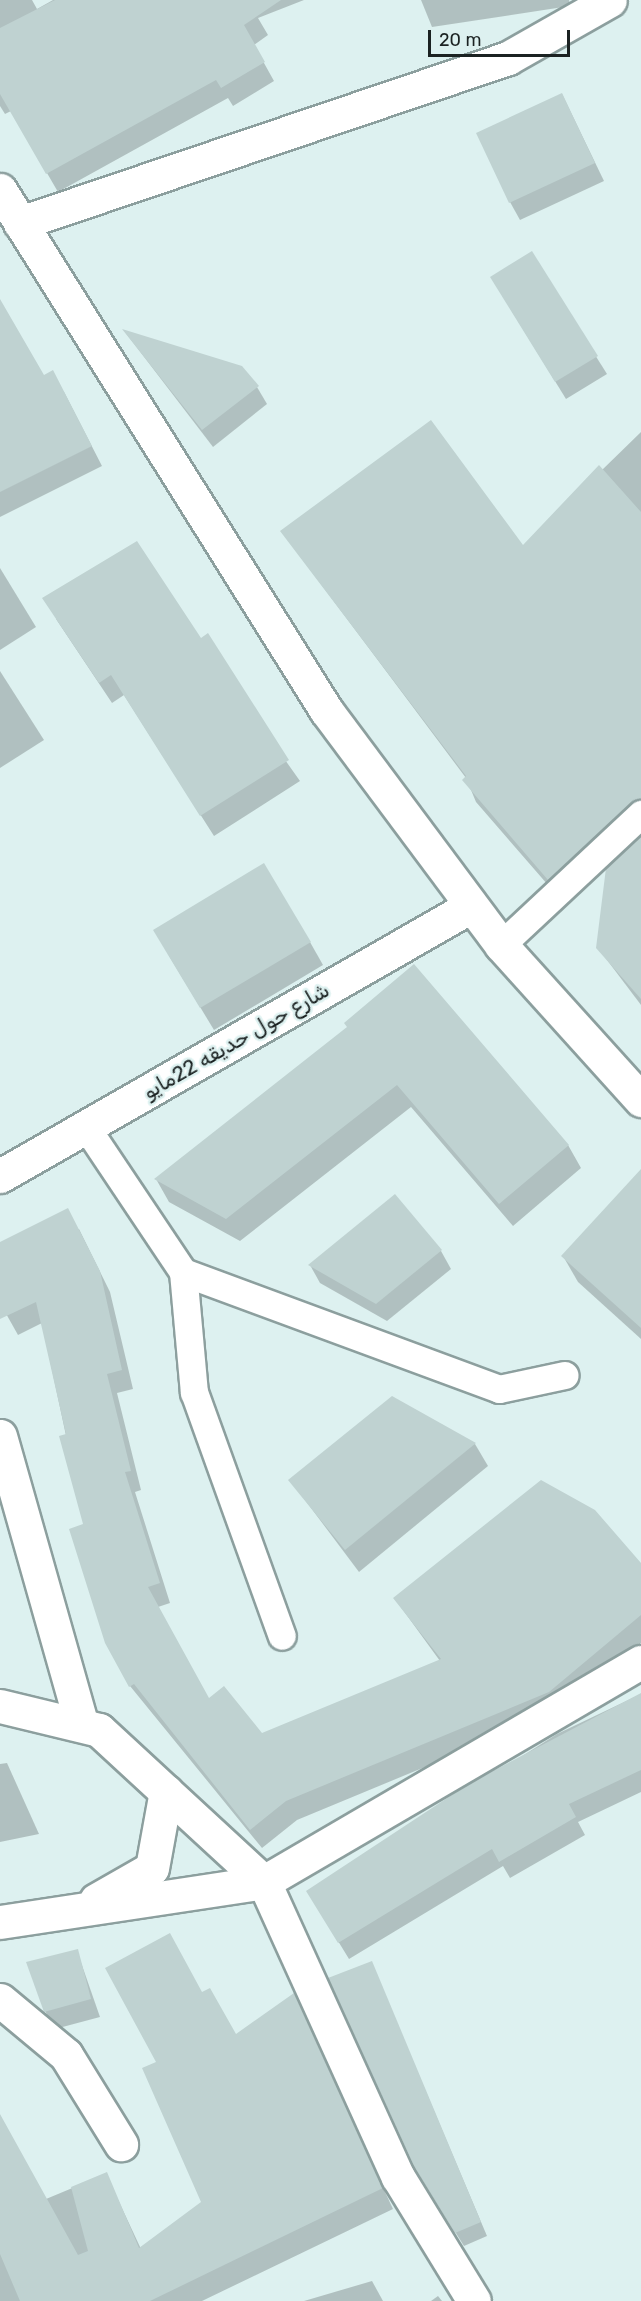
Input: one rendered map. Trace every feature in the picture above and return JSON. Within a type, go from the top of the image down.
[{"type":"street","points":[[20,223],[508,58],[610,0]]},
{"type":"street","points":[[0,190],[326,710],[501,945],[641,1100]]},
{"type":"street","name":"شارع حول حديقه 22مايو","points":[[0,1176],[471,906]]},
{"type":"street","points":[[0,1436],[82,1725]]},
{"type":"street","points":[[0,1922],[264,1882],[641,1662]]},
{"type":"street","points":[[0,1706],[99,1730],[264,1882],[398,2177],[474,2301]]},
{"type":"street","points":[[79,1910],[152,1868],[166,1791]]},
{"type":"street","points":[[0,2000],[66,2055],[121,2144]]},
{"type":"lane","points":[[501,945],[641,814]]},
{"type":"lane","points":[[86,1127],[183,1272],[194,1392],[282,1636]]},
{"type":"lane","points":[[183,1272],[499,1389],[566,1375]]},
{"type":"building","points":[[55,0],[281,0],[244,25],[265,62],[221,88],[216,80],[46,174],[0,94],[0,28]]},
{"type":"building","points":[[562,93],[595,163],[509,203],[476,133]]},
{"type":"building","points":[[532,251],[598,356],[555,382],[490,277]]},
{"type":"building","points":[[0,299],[44,375],[53,370],[92,446],[0,492]]},
{"type":"building","points":[[122,329],[242,366],[259,386],[202,430]]},
{"type":"building","points":[[431,420],[523,545],[599,465],[641,512],[641,799],[548,880],[462,780],[466,776],[280,531]]},
{"type":"building","points":[[137,541],[201,638],[208,633],[289,760],[200,816],[111,675],[99,683],[42,598]]},
{"type":"building","points":[[641,836],[641,999],[596,948],[606,868]]},
{"type":"building","points":[[264,863],[311,942],[200,1008],[153,930]]},
{"type":"building","points":[[414,964],[569,1145],[499,1204],[397,1085],[226,1219],[154,1179],[347,1027],[344,1023]]},
{"type":"building","points":[[641,1169],[641,1328],[561,1256]]},
{"type":"building","points":[[395,1194],[442,1250],[376,1304],[308,1265]]},
{"type":"building","points":[[68,1208],[100,1271],[122,1370],[107,1374],[131,1471],[125,1472],[160,1583],[148,1587],[209,1698],[224,1686],[262,1733],[441,1659],[393,1598],[541,1480],[595,1510],[641,1563],[641,1615],[549,1692],[286,1801],[250,1830],[134,1684],[129,1687],[105,1643],[69,1529],[83,1524],[59,1436],[66,1434],[36,1302],[0,1319],[0,1242]]},
{"type":"building","points":[[392,1396],[476,1443],[345,1550],[288,1480]]},
{"type":"building","points":[[641,1693],[641,1770],[569,1804],[576,1817],[499,1862],[492,1849],[338,1943],[306,1891],[470,1783]]},
{"type":"building","points":[[170,1933],[202,1992],[210,1988],[236,2034],[294,1993],[383,2188],[150,2301],[20,2301],[0,2254],[0,2114],[78,2255],[88,2251],[71,2187],[107,2172],[139,2248],[201,2202],[142,2068],[156,2062],[105,1968]]},
{"type":"building","points":[[78,1949],[91,1999],[44,2012],[26,1962]]},
{"type":"building","points":[[372,1961],[481,2222],[455,2233],[415,2168],[328,1978]]}]
